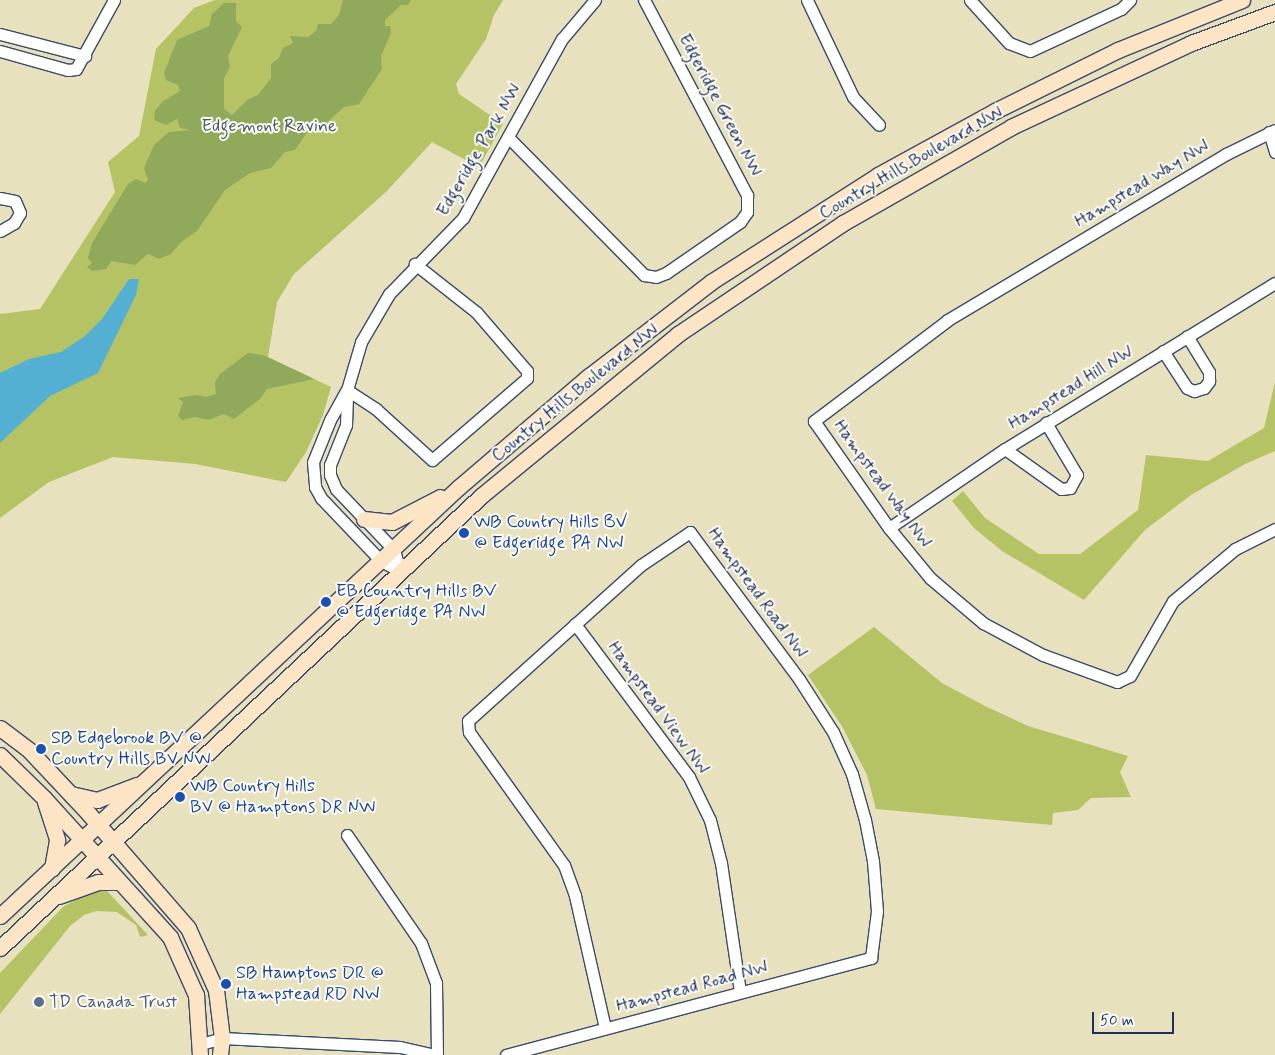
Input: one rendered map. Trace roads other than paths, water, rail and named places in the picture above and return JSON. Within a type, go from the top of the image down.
[{"type":"main road","name":"Country Hills Boulevard NW","points":[[0,916],[52,870],[394,550],[459,486],[644,332],[809,217],[938,142],[1050,83],[1118,50],[1242,0]]},
{"type":"main road","name":"Country Hills Boulevard NW","points":[[0,948],[481,496],[606,390],[678,334],[787,257],[915,180],[1066,99],[1191,43],[1275,12]]},
{"type":"main road","points":[[364,519],[392,522],[459,486]]},
{"type":"main road","points":[[0,728],[29,750],[100,825],[188,928],[216,990],[222,1038],[220,1055]]},
{"type":"main road","points":[[0,756],[44,798],[170,937],[187,969],[196,994],[201,1049]]},
{"type":"main road","points":[[68,792],[77,797],[97,800],[149,779]]},
{"type":"main road","points":[[44,798],[57,840],[52,870]]},
{"type":"main road","points":[[51,899],[84,885],[106,880],[119,882]]},
{"type":"street","points":[[0,51],[72,70],[80,66],[114,0]]},
{"type":"street","name":"Edgeridge Park NW","points":[[400,571],[381,561],[321,498],[313,480],[313,462],[330,420],[347,390],[361,342],[371,321],[389,294],[415,264],[463,218],[562,39],[595,0]]},
{"type":"street","name":"Edgeridge Green NW","points":[[508,137],[568,194],[637,272],[644,275],[656,277],[666,273],[740,222],[747,212],[747,194],[644,0]]},
{"type":"street","points":[[807,0],[853,97],[879,125]]},
{"type":"street","points":[[970,0],[1015,48],[1030,51],[1121,10],[1130,0]]},
{"type":"street","points":[[0,34],[85,56]]},
{"type":"street","points":[[1272,131],[1275,152]]},
{"type":"street","name":"Hampstead Way NW","points":[[1272,131],[1226,154],[948,320],[814,421],[889,528],[930,578],[983,623],[1043,656],[1117,682],[1130,676],[1173,600],[1235,549],[1275,529]]},
{"type":"street","points":[[0,198],[15,201],[20,213],[14,223],[0,231]]},
{"type":"street","points":[[347,390],[376,410],[432,460],[527,378],[527,371],[476,312],[415,264]]},
{"type":"street","name":"Hampstead Hill NW","points":[[889,528],[1005,449],[1275,283]]},
{"type":"street","points":[[1163,351],[1187,388],[1194,391],[1204,388],[1209,381],[1209,372],[1187,336]]},
{"type":"street","name":"Edgeridge Park NW","points":[[347,390],[346,426],[330,464],[330,475],[336,489],[394,550],[400,571]]},
{"type":"street","points":[[1005,449],[1061,489],[1070,488],[1076,475],[1046,423]]},
{"type":"street","name":"Hampstead Road NW","points":[[506,1055],[605,1028],[740,991],[871,958],[877,911],[872,856],[852,774],[833,732],[799,679],[690,532],[641,565],[468,721],[470,732],[564,865],[575,896],[605,1028]]},
{"type":"street","name":"Hampstead View NW","points":[[575,624],[689,777],[710,820],[721,864],[740,991]]},
{"type":"street","points":[[201,1049],[222,1038],[400,1047],[435,1055],[436,983],[421,943],[347,835]]},
{"type":"street","points":[[201,1049],[220,1055]]},
{"type":"water","points":[[129,279],[139,279],[136,295],[98,373],[50,396],[0,443],[0,373],[29,359],[61,352],[85,336],[102,319]]},
{"type":"place","name":"WB Country Hills BV @ Edgeridge PA NW","points":[[464,533]]},
{"type":"place","name":"EB Country Hills BV @ Edgeridge PA NW","points":[[326,602]]},
{"type":"place","name":"SB Edgebrook BV @ Country Hills BV NW","points":[[41,749]]},
{"type":"place","name":"WB Country Hills BV @ Hamptons DR NW","points":[[180,797]]},
{"type":"place","name":"SB Hamptons DR @ Hampstead RD NW","points":[[226,984]]},
{"type":"place","name":"TD Canada Trust","points":[[39,1002]]},
{"type":"park label","name":"Edgemont Ravine","points":[[269,126]]}]
